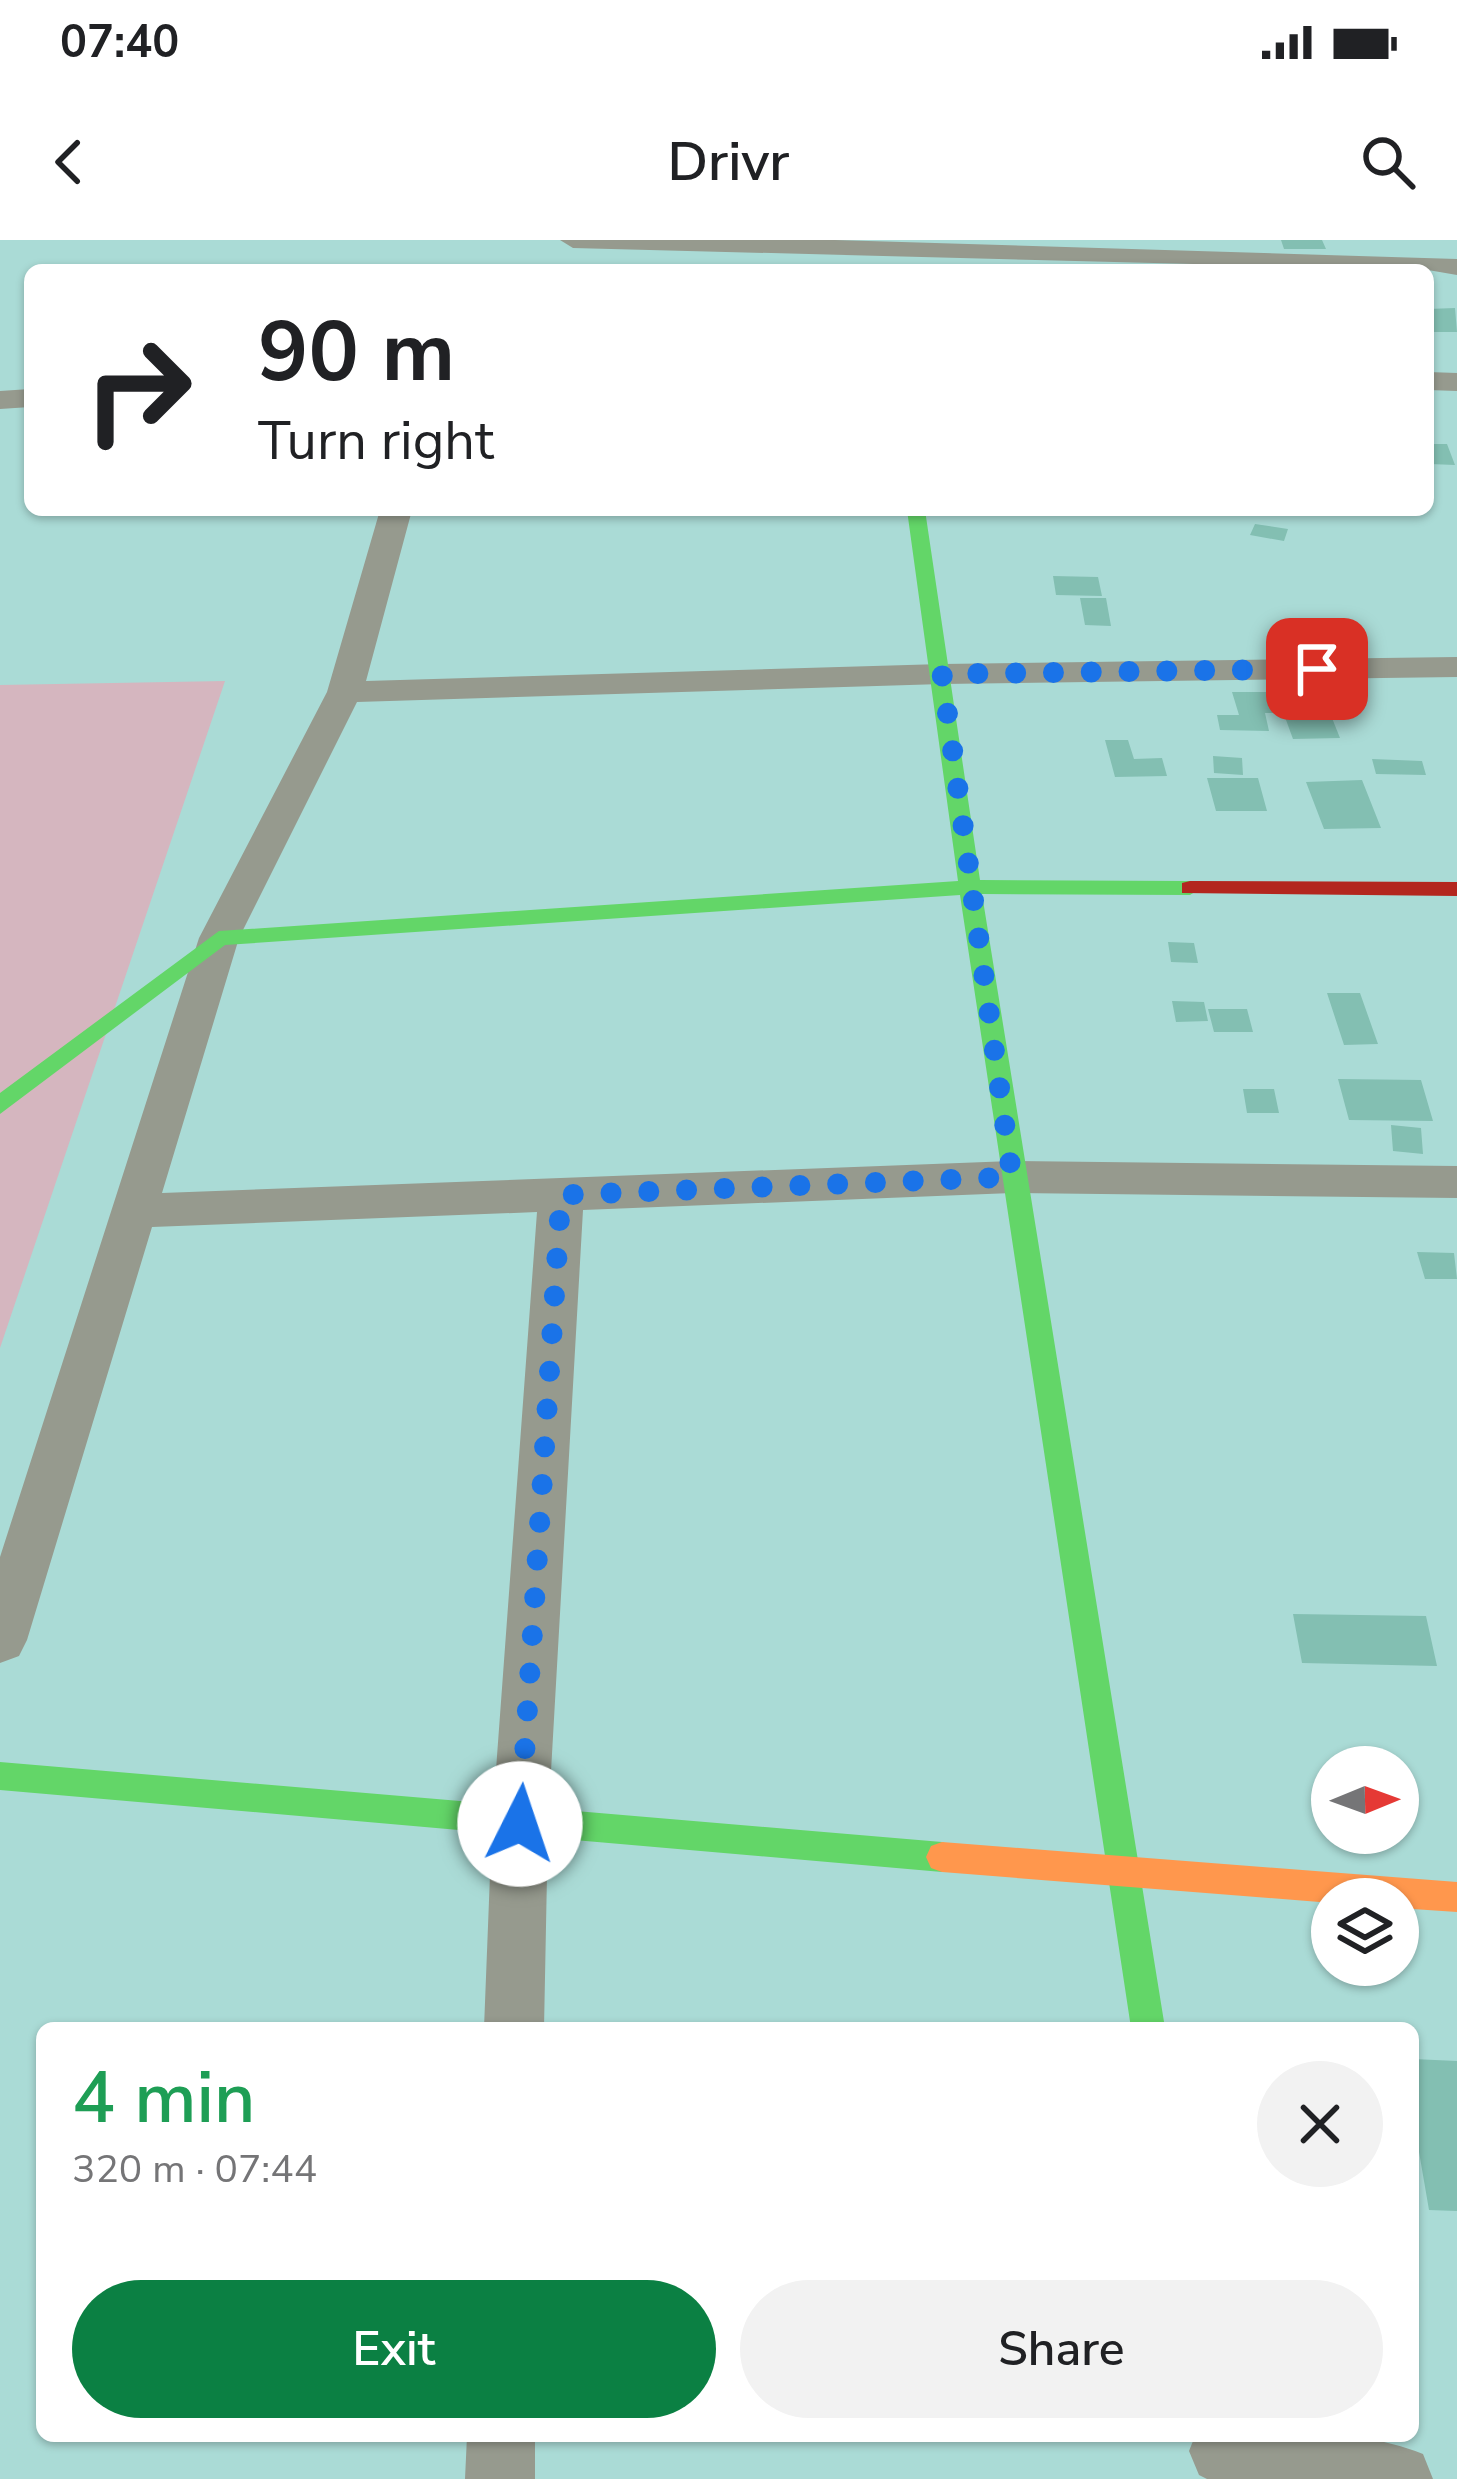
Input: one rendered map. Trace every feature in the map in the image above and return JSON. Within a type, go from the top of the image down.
[{"type":"street","points":[[577,240],[1357,264]]},
{"type":"street","points":[[0,1640],[218,938],[345,692],[394,516]]},
{"type":"street","points":[[917,516],[1012,1177],[1147,2022]]},
{"type":"street","points":[[345,692],[942,674],[1457,667]]},
{"type":"street","points":[[0,1106],[218,938],[971,887],[1457,889]]},
{"type":"street","points":[[134,1211],[1012,1177],[1457,1183]]},
{"type":"street","points":[[514,2022],[520,1824],[561,1195]]},
{"type":"street","points":[[0,1776],[520,1824],[1457,1897]]},
{"type":"street","points":[[500,2479],[501,2442]]},
{"type":"street","points":[[1224,2455],[1398,2479]]},
{"type":"shaded area","points":[[225,681],[0,1348],[0,685]]},
{"type":"building","points":[[1281,240],[1322,240],[1326,249],[1284,249]]},
{"type":"building","points":[[1455,308],[1457,332],[1434,332],[1434,309]]},
{"type":"building","points":[[1434,444],[1447,444],[1455,465],[1434,464]]},
{"type":"building","points":[[1255,524],[1288,529],[1284,541],[1250,535]]},
{"type":"building","points":[[1053,576],[1098,577],[1102,596],[1056,595]]},
{"type":"building","points":[[1080,598],[1106,598],[1111,626],[1085,625]]},
{"type":"building","points":[[1232,692],[1272,692],[1277,713],[1265,713],[1269,731],[1220,730],[1217,715],[1239,715]]},
{"type":"building","points":[[1328,708],[1340,738],[1293,739],[1282,709]]},
{"type":"building","points":[[1105,740],[1128,740],[1134,759],[1162,758],[1167,776],[1115,777]]},
{"type":"building","points":[[1213,756],[1242,758],[1243,775],[1214,773]]},
{"type":"building","points":[[1372,759],[1422,761],[1426,775],[1376,774]]},
{"type":"building","points":[[1207,778],[1258,778],[1267,811],[1216,811]]},
{"type":"building","points":[[1362,780],[1381,828],[1324,829],[1306,782]]},
{"type":"building","points":[[1168,942],[1194,943],[1198,963],[1171,962]]},
{"type":"building","points":[[1327,993],[1360,993],[1378,1044],[1344,1045]]},
{"type":"building","points":[[1172,1001],[1204,1002],[1208,1021],[1176,1022]]},
{"type":"building","points":[[1208,1009],[1247,1009],[1253,1032],[1214,1032]]},
{"type":"building","points":[[1338,1079],[1421,1080],[1433,1121],[1349,1120]]},
{"type":"building","points":[[1243,1089],[1274,1089],[1279,1113],[1247,1113]]},
{"type":"building","points":[[1391,1125],[1421,1128],[1423,1154],[1393,1151]]},
{"type":"building","points":[[1417,1252],[1454,1253],[1457,1279],[1425,1279]]},
{"type":"building","points":[[1293,1614],[1426,1616],[1437,1666],[1302,1663]]},
{"type":"building","points":[[1419,2059],[1457,2061],[1457,2211],[1429,2210],[1419,2152]]},
{"type":"traffic: fast","points":[[917,516],[1012,1177],[1147,2022]]},
{"type":"traffic: fast","points":[[0,1106],[219,938],[971,887],[1190,888]]},
{"type":"traffic: fast","points":[[0,1776],[942,1857]]},
{"type":"traffic: slow","points":[[942,1857],[1457,1897]]},
{"type":"traffic: jam","points":[[1190,888],[1457,889]]},
{"type":"route","points":[[520,1824],[561,1195],[1012,1177],[942,674],[1317,669]]}]
